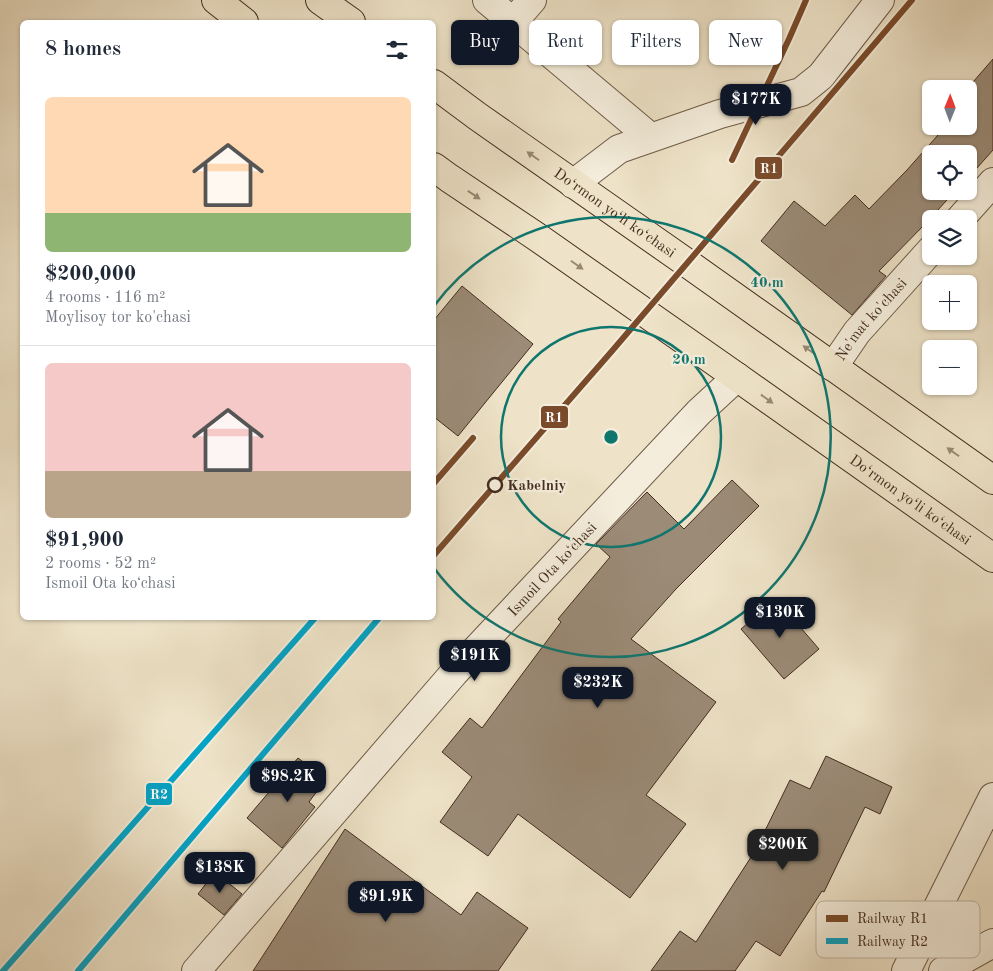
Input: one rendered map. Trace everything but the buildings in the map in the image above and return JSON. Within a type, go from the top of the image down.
[{"type":"main road","points":[[216,0],[241,20]]},
{"type":"main road","points":[[320,0],[347,20]]},
{"type":"main road","name":"Do‘rmon yo‘li ko‘chasi","points":[[436,85],[993,480]]},
{"type":"main road","name":"Do‘rmon yo‘li ko‘chasi","points":[[436,168],[537,237],[993,558]]},
{"type":"street","points":[[487,0],[511,20]]},
{"type":"street","points":[[515,20],[532,0]]},
{"type":"street","points":[[573,184],[619,149],[720,114],[801,92],[821,76],[880,0]]},
{"type":"street","points":[[519,27],[650,137]]},
{"type":"street","points":[[968,210],[993,182]]},
{"type":"street","name":"Ne'mat ko'chasi","points":[[833,367],[857,332],[922,260]]},
{"type":"street","name":"Ismoil Ota koʻchasi","points":[[196,971],[454,673],[699,412],[737,377]]},
{"type":"street","points":[[941,901],[993,797]]},
{"type":"street","points":[[980,950],[993,943]]},
{"type":"street","points":[[906,971],[912,958]]},
{"type":"street","points":[[944,971],[967,958]]},
{"type":"rail line","name":"R1","points":[[732,160],[806,0]]},
{"type":"rail line","name":"R1","points":[[436,553],[612,351],[912,0]]},
{"type":"rail line","name":"R1","points":[[436,481],[473,438]]},
{"type":"rail line","name":"R2","points":[[3,971],[313,620]]},
{"type":"rail line","name":"R2","points":[[78,971],[377,620]]},
{"type":"place","name":"Kabelniy","points":[[495,485]]}]
